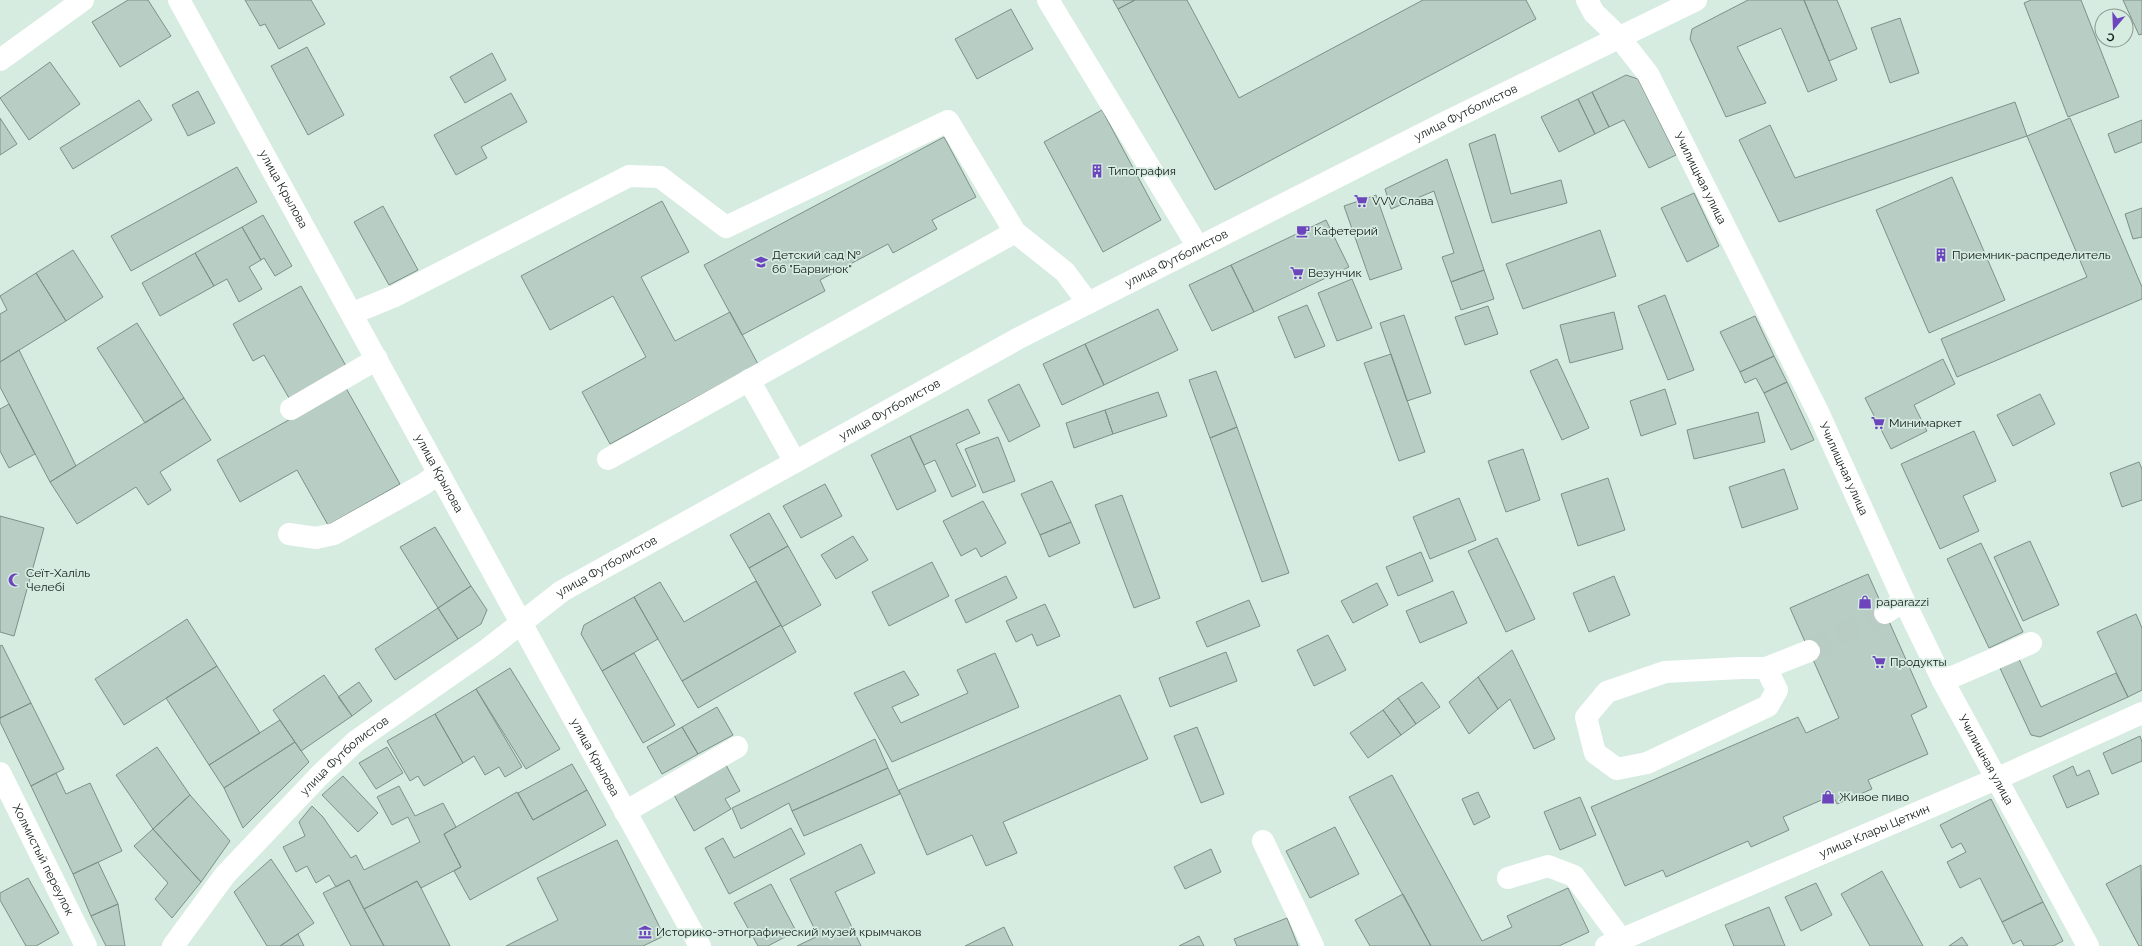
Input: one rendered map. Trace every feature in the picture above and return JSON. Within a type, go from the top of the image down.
[{"type":"street","points":[[0,60],[83,0]]},
{"type":"street","name":"улица Крылова","points":[[179,0],[353,313],[520,624],[700,946]]},
{"type":"street","points":[[1048,0],[1198,247]]},
{"type":"street","name":"Училищная улица","points":[[1587,0],[1594,13],[1619,37],[1652,81],[1818,412],[1904,601],[1943,681],[2088,946]]},
{"type":"street","name":"улица Футболистов","points":[[173,946],[225,875],[320,775],[356,741],[488,649],[562,591],[1019,338],[1448,121],[1696,0]]},
{"type":"street","points":[[353,313],[395,296],[629,176],[660,177],[726,227],[948,121],[1015,232],[1065,272],[1088,303]]},
{"type":"street","points":[[608,459],[1015,232]]},
{"type":"street","points":[[292,409],[377,359]]},
{"type":"street","points":[[749,380],[795,462]]},
{"type":"street","points":[[289,534],[316,538],[334,534],[424,484],[439,473]]},
{"type":"street","points":[[1885,613],[1904,601]]},
{"type":"street","points":[[1943,681],[2031,643]]},
{"type":"street","points":[[1766,668],[1777,690],[1768,706],[1647,763],[1617,769],[1595,753],[1586,717],[1607,692],[1665,672],[1766,668],[1809,651]]},
{"type":"street","name":"улица Клары Цеткин","points":[[1614,943],[1996,779],[2142,712]]},
{"type":"street","points":[[625,812],[737,747]]},
{"type":"street","name":"Холмистый переулок","points":[[0,773],[86,946]]},
{"type":"street","points":[[1263,841],[1313,946]]},
{"type":"street","points":[[1508,878],[1548,866],[1574,876],[1614,943]]},
{"type":"building","points":[[128,0],[148,0],[171,36],[120,67],[92,22]]},
{"type":"building","points":[[245,0],[311,0],[325,24],[279,49],[265,24],[260,26]]},
{"type":"building","points":[[1113,0],[1135,0],[1118,9]]},
{"type":"building","points":[[1135,0],[1187,0],[1239,98],[1423,0],[1526,0],[1536,19],[1215,190],[1118,9]]},
{"type":"building","points":[[1748,0],[1804,0],[1837,80],[1808,92],[1781,28],[1737,47],[1766,103],[1726,117],[1690,39],[1692,29]]},
{"type":"building","points":[[1804,0],[1837,0],[1857,49],[1829,61]]},
{"type":"building","points":[[2031,0],[2081,0],[2094,33],[2094,48],[2100,48],[2119,97],[2068,117],[2024,3]]},
{"type":"building","points":[[2123,0],[2142,0],[2142,34],[2139,35],[2134,24],[2134,8],[2127,8]]},
{"type":"building","points":[[1011,9],[1033,49],[977,79],[955,39]]},
{"type":"building","points":[[1900,18],[1919,73],[1890,83],[1871,28]]},
{"type":"building","points":[[307,47],[344,115],[308,135],[271,66]]},
{"type":"building","points":[[492,53],[506,80],[465,103],[450,77]]},
{"type":"building","points":[[50,62],[80,104],[29,140],[0,98]]},
{"type":"building","points":[[1626,75],[1638,79],[1676,155],[1649,168],[1624,120],[1609,127],[1592,92]]},
{"type":"building","points":[[198,91],[215,123],[188,136],[172,105]]},
{"type":"building","points":[[1592,92],[1609,127],[1595,134],[1578,99]]},
{"type":"building","points":[[511,93],[527,122],[481,147],[487,158],[456,175],[434,135]]},
{"type":"building","points":[[1578,99],[1595,134],[1559,152],[1541,117]]},
{"type":"building","points":[[139,100],[152,120],[73,169],[60,148]]},
{"type":"building","points":[[2015,102],[2027,136],[1779,222],[1739,140],[1770,125],[1795,178]]},
{"type":"building","name":"Типография","points":[[1102,110],[1161,220],[1103,252],[1044,142]]},
{"type":"building","points":[[0,118],[17,144],[0,155]]},
{"type":"building","points":[[2070,118],[2142,287],[2142,299],[1957,377],[1941,339],[2087,277],[2027,136]]},
{"type":"building","points":[[2142,120],[2142,142],[2115,153],[2108,134]]},
{"type":"building","points":[[1495,134],[1511,194],[1561,180],[1567,203],[1492,223],[1469,144]]},
{"type":"building","points":[[944,137],[976,197],[932,220],[937,229],[893,253],[888,244],[820,280],[825,291],[742,335],[704,265]]},
{"type":"building","points":[[1447,159],[1484,270],[1451,282],[1442,257],[1454,253],[1434,191],[1391,209],[1385,189]]},
{"type":"building","points":[[237,167],[257,202],[131,271],[111,236]]},
{"type":"building","name":"Приемник-распределитель","points":[[1952,177],[2005,300],[1929,333],[1876,210]]},
{"type":"building","points":[[1694,193],[1719,246],[1687,262],[1661,208]]},
{"type":"building","points":[[1376,195],[1402,269],[1370,280],[1344,206]]},
{"type":"building","points":[[662,201],[689,252],[641,277],[675,341],[730,312],[758,364],[610,444],[582,392],[646,357],[613,296],[550,330],[521,276]]},
{"type":"building","points":[[383,206],[418,270],[389,285],[354,222]]},
{"type":"building","points":[[2142,208],[2142,237],[2133,239],[2125,214]]},
{"type":"building","points":[[263,215],[292,266],[275,276],[264,258],[261,260],[242,227]]},
{"type":"building","points":[[1326,220],[1349,267],[1254,312],[1231,265]]},
{"type":"building","points":[[242,227],[261,260],[249,267],[262,289],[239,302],[227,279],[214,286],[195,253]]},
{"type":"building","points":[[1600,230],[1616,276],[1523,309],[1506,264]]},
{"type":"building","points":[[73,250],[103,297],[66,321],[36,273]]},
{"type":"building","points":[[195,253],[214,286],[160,316],[142,283]]},
{"type":"building","points":[[1231,265],[1254,312],[1212,331],[1189,285]]},
{"type":"building","points":[[1484,270],[1494,299],[1461,310],[1451,282]]},
{"type":"building","points":[[36,273],[66,321],[0,362],[0,314],[7,310],[0,296]]},
{"type":"building","points":[[1352,279],[1372,328],[1337,341],[1318,293]]},
{"type":"building","points":[[301,286],[346,366],[289,398],[264,355],[253,361],[233,324]]},
{"type":"building","points":[[1665,295],[1694,370],[1668,380],[1638,306]]},
{"type":"building","points":[[1307,305],[1325,346],[1295,358],[1278,317]]},
{"type":"building","points":[[1488,306],[1498,334],[1465,345],[1455,317]]},
{"type":"building","points":[[1158,309],[1178,350],[1104,385],[1085,344]]},
{"type":"building","points":[[1614,312],[1623,349],[1570,363],[1560,325]]},
{"type":"building","points":[[1404,315],[1431,393],[1407,401],[1380,323]]},
{"type":"building","points":[[1755,316],[1774,356],[1740,372],[1720,332]]},
{"type":"building","points":[[137,323],[184,398],[145,423],[97,348]]},
{"type":"building","points":[[1085,344],[1104,385],[1062,405],[1043,364]]},
{"type":"building","points":[[19,350],[76,466],[50,482],[0,387],[0,362]]},
{"type":"building","points":[[1391,354],[1425,452],[1399,461],[1364,363]]},
{"type":"building","points":[[1774,356],[1787,382],[1764,393],[1756,378],[1745,383],[1740,372]]},
{"type":"building","points":[[1557,359],[1589,428],[1562,440],[1530,371]]},
{"type":"building","points":[[1943,359],[1955,384],[1914,405],[1927,431],[1891,449],[1865,398]]},
{"type":"building","points":[[1216,371],[1237,427],[1210,438],[1189,380]]},
{"type":"building","points":[[1787,382],[1814,440],[1791,450],[1764,393]]},
{"type":"building","points":[[1019,384],[1040,426],[1009,442],[988,400]]},
{"type":"building","points":[[346,388],[400,484],[328,525],[297,470],[240,502],[217,460]]},
{"type":"building","points":[[1665,389],[1676,424],[1641,436],[1630,401]]},
{"type":"building","points":[[1158,392],[1167,416],[1113,434],[1105,410]]},
{"type":"building","points":[[2040,394],[2055,424],[2013,446],[1997,415]]},
{"type":"building","points":[[184,398],[211,440],[160,472],[171,490],[148,505],[136,487],[77,524],[50,482]]},
{"type":"building","points":[[9,404],[35,454],[9,468],[0,451],[0,409]]},
{"type":"building","points":[[968,409],[980,433],[956,444],[976,486],[952,497],[935,460],[924,465],[910,436]]},
{"type":"building","points":[[1105,410],[1113,434],[1074,448],[1066,423]]},
{"type":"building","points":[[1758,412],[1765,442],[1694,459],[1687,430]]},
{"type":"building","points":[[1237,427],[1289,573],[1262,582],[1210,438]]},
{"type":"building","points":[[1974,431],[1996,481],[1963,496],[1979,531],[1940,549],[1901,464]]},
{"type":"building","points":[[910,436],[936,491],[897,510],[871,455]]},
{"type":"building","points":[[998,437],[1015,481],[983,493],[965,449]]},
{"type":"building","points":[[1523,449],[1540,500],[1506,512],[1488,461]]},
{"type":"building","points":[[2139,462],[2142,469],[2142,500],[2122,507],[2110,473]]},
{"type":"building","points":[[1784,469],[1798,509],[1742,528],[1729,487]]},
{"type":"building","points":[[1608,478],[1625,530],[1578,546],[1561,494]]},
{"type":"building","points":[[1052,481],[1071,522],[1040,535],[1021,494]]},
{"type":"building","points":[[825,484],[842,516],[801,538],[783,506]]},
{"type":"building","points":[[1122,495],[1160,598],[1134,608],[1095,505]]},
{"type":"building","points":[[1459,498],[1476,540],[1430,559],[1413,517]]},
{"type":"building","points":[[983,501],[1006,543],[981,557],[976,548],[961,556],[943,521]]},
{"type":"building","points":[[769,513],[788,546],[749,568],[730,535]]},
{"type":"building","name":"Сеїт-Халіль Челебі","points":[[0,516],[44,528],[14,636],[0,632]]},
{"type":"building","points":[[1071,522],[1080,543],[1049,557],[1040,535]]},
{"type":"building","points":[[435,527],[471,586],[438,608],[400,547]]},
{"type":"building","points":[[853,536],[868,560],[836,579],[821,555]]},
{"type":"building","points":[[1497,538],[1535,619],[1506,632],[1468,551]]},
{"type":"building","points":[[2030,541],[2059,605],[2023,621],[1994,557]]},
{"type":"building","points":[[1981,543],[2023,632],[1989,648],[1947,559]]},
{"type":"building","points":[[788,546],[821,605],[782,627],[749,568]]},
{"type":"building","points":[[1421,552],[1433,581],[1398,596],[1386,567]]},
{"type":"building","points":[[932,562],[949,596],[889,626],[872,592]]},
{"type":"building","points":[[1868,574],[1927,707],[1911,715],[1928,754],[1868,780],[1872,789],[1837,804],[1833,795],[1783,817],[1789,830],[1751,847],[1748,841],[1666,877],[1663,870],[1625,886],[1591,807],[1798,717],[1806,733],[1839,718],[1790,608]]},
{"type":"building","points":[[1006,576],[1017,598],[966,623],[955,600]]},
{"type":"building","points":[[1614,576],[1630,615],[1589,632],[1573,593]]},
{"type":"building","points":[[756,581],[781,625],[682,681],[634,597],[660,582],[684,622]]},
{"type":"building","points":[[1377,583],[1388,605],[1353,623],[1341,601]]},
{"type":"building","points":[[471,586],[487,610],[481,624],[458,639],[438,608]]},
{"type":"building","points":[[1453,591],[1467,623],[1420,643],[1406,611]]},
{"type":"building","points":[[634,597],[658,639],[602,671],[581,634],[584,625]]},
{"type":"building","points":[[1249,600],[1260,626],[1207,647],[1196,622]]},
{"type":"building","points":[[1045,604],[1060,636],[1037,646],[1032,634],[1016,642],[1006,621]]},
{"type":"building","points":[[438,608],[458,639],[395,680],[375,649]]},
{"type":"building","points":[[2136,614],[2142,628],[2142,690],[2128,697],[2097,632]]},
{"type":"building","points":[[187,619],[217,666],[124,725],[95,679]]},
{"type":"building","points":[[781,625],[796,652],[698,708],[682,681]]},
{"type":"building","points":[[1328,635],[1346,670],[1314,686],[1297,650]]},
{"type":"building","points":[[2,645],[31,703],[0,718],[0,646]]},
{"type":"building","points":[[1512,650],[1555,739],[1534,749],[1510,699],[1498,709],[1478,677]]},
{"type":"building","points":[[1226,652],[1237,681],[1170,707],[1159,678]]},
{"type":"building","points":[[634,653],[675,725],[643,743],[602,671]]},
{"type":"building","points":[[995,653],[1019,707],[892,762],[854,693],[904,671],[919,695],[892,707],[901,723],[968,693],[957,670]]},
{"type":"building","points":[[2018,657],[2041,707],[2116,673],[2128,697],[2040,737],[2031,735],[1999,666]]},
{"type":"building","points":[[217,666],[260,733],[209,765],[166,698]]},
{"type":"building","points":[[510,668],[560,749],[526,769],[476,689]]},
{"type":"building","points":[[324,675],[352,716],[301,751],[273,710]]},
{"type":"building","points":[[1478,677],[1498,709],[1469,734],[1449,702]]},
{"type":"building","points":[[359,682],[372,701],[352,716],[338,697]]},
{"type":"building","points":[[1422,682],[1440,707],[1416,724],[1398,698]]},
{"type":"building","points":[[476,689],[522,767],[505,777],[499,767],[485,775],[474,756],[463,763],[435,714]]},
{"type":"building","points":[[1120,695],[1148,759],[1003,822],[1017,853],[986,866],[972,835],[927,855],[899,790]]},
{"type":"building","points":[[1398,698],[1416,724],[1401,735],[1383,710]]},
{"type":"building","points":[[31,703],[64,769],[31,786],[0,722],[0,718]]},
{"type":"building","points":[[717,707],[733,735],[698,754],[682,727]]},
{"type":"building","points":[[1383,710],[1401,735],[1368,758],[1350,733]]},
{"type":"building","points":[[435,714],[463,763],[424,786],[418,776],[410,781],[387,741]]},
{"type":"building","points":[[280,720],[295,742],[224,788],[209,765]]},
{"type":"building","points":[[682,727],[698,754],[662,774],[647,747]]},
{"type":"building","points":[[1197,727],[1224,794],[1201,803],[1174,736]]},
{"type":"building","points":[[2140,736],[2142,742],[2142,761],[2112,774],[2103,753]]},
{"type":"building","points":[[875,739],[888,768],[792,811],[789,803],[741,829],[732,808]]},
{"type":"building","points":[[295,742],[309,762],[243,828],[224,788]]},
{"type":"building","points":[[157,747],[190,795],[153,829],[116,775]]},
{"type":"building","points":[[387,747],[403,773],[376,789],[359,763]]},
{"type":"building","points":[[572,764],[587,790],[533,820],[518,793]]},
{"type":"building","points":[[726,765],[740,791],[725,799],[731,809],[694,831],[674,795]]},
{"type":"building","points":[[2073,766],[2077,776],[2089,770],[2099,794],[2067,808],[2053,776]]},
{"type":"building","points":[[888,768],[900,794],[804,836],[792,811]]},
{"type":"building","points":[[56,773],[66,794],[90,783],[122,851],[73,874],[31,786]]},
{"type":"building","points":[[1392,775],[1482,941],[1512,927],[1507,916],[1568,888],[1589,932],[1559,946],[1431,946],[1349,797]]},
{"type":"building","points":[[343,776],[378,813],[358,832],[322,795]]},
{"type":"building","points":[[399,786],[415,816],[443,803],[456,827],[444,834],[461,867],[421,888],[417,881],[364,909],[349,880],[336,887],[329,875],[316,883],[307,866],[296,872],[283,847],[305,836],[299,822],[312,806],[323,817],[351,858],[356,855],[364,870],[420,842],[408,817],[392,825],[377,797]]},
{"type":"building","points":[[587,790],[606,825],[470,900],[454,871],[461,867],[444,834],[517,792],[533,820]]},
{"type":"building","points":[[1478,792],[1490,817],[1474,825],[1462,799]]},
{"type":"building","points":[[190,795],[230,841],[201,882],[153,829]]},
{"type":"building","points":[[1580,797],[1596,835],[1560,850],[1544,812]]},
{"type":"building","points":[[1991,799],[2043,902],[2002,922],[1980,878],[1960,888],[1947,862],[1966,852],[1961,843],[1952,848],[1940,825]]},
{"type":"building","points":[[1335,827],[1359,874],[1310,898],[1286,851]]},
{"type":"building","points":[[791,828],[805,854],[729,894],[705,848],[723,838],[734,858]]},
{"type":"building","points":[[153,829],[201,882],[172,918],[155,899],[168,883],[134,846]]},
{"type":"building","points":[[617,840],[664,936],[643,946],[506,946],[558,920],[537,878]]},
{"type":"building","points":[[861,844],[875,873],[835,892],[861,946],[797,946],[818,936],[790,879]]},
{"type":"building","points":[[1211,849],[1221,872],[1185,889],[1174,867]]},
{"type":"building","points":[[271,859],[314,923],[280,946],[267,946],[234,892]]},
{"type":"building","points":[[98,862],[118,904],[91,916],[73,874]]},
{"type":"building","points":[[2141,865],[2142,946],[2139,946],[2106,884]]},
{"type":"building","points":[[1882,871],[1923,946],[1870,946],[1841,894]]},
{"type":"building","points":[[28,878],[59,933],[36,946],[26,946],[0,900],[0,893]]},
{"type":"building","points":[[349,880],[384,946],[351,946],[323,893]]},
{"type":"building","points":[[417,881],[450,946],[384,946],[364,909]]},
{"type":"building","points":[[1816,883],[1832,915],[1801,931],[1785,897]]},
{"type":"building","points":[[771,884],[796,931],[768,946],[758,946],[734,903]]},
{"type":"building","points":[[1403,894],[1431,946],[1370,946],[1355,920]]},
{"type":"building","points":[[2043,902],[2063,941],[2053,946],[2024,946],[2021,940],[2013,944],[2002,922]]},
{"type":"building","points":[[118,904],[125,946],[106,946],[91,916]]},
{"type":"building","points":[[1769,907],[1785,946],[1734,946],[1725,925]]},
{"type":"building","points":[[1287,918],[1298,946],[1237,946],[1234,939]]},
{"type":"building","points":[[1004,927],[1013,946],[965,946]]},
{"type":"building","points":[[298,934],[304,946],[280,946]]},
{"type":"building","points":[[1199,936],[1204,946],[1179,946]]},
{"type":"building","points":[[1962,937],[1968,946],[1949,946]]},
{"type":"tunnel","points":[[1809,651],[1885,613]]},
{"type":"place","name":"Типография","points":[[1097,171]]},
{"type":"place","name":"VVV Слава","points":[[1361,201]]},
{"type":"place","name":"Кафетерий","points":[[1303,231]]},
{"type":"place","name":"Приемник-распределитель","points":[[1941,255]]},
{"type":"place","name":"Детский сад № 66 \"Барвинок\"","points":[[761,262]]},
{"type":"place","name":"Везунчик","points":[[1297,273]]},
{"type":"place","name":"Минимаркет","points":[[1878,423]]},
{"type":"place","name":"Сеїт-Халіль Челебі","points":[[15,580]]},
{"type":"place","name":"paparazzi","points":[[1865,602]]},
{"type":"place","name":"Продукты","points":[[1879,662]]},
{"type":"place","name":"Живое пиво","points":[[1828,797]]},
{"type":"place","name":"Историко-этнографический музей крымчаков","points":[[645,932]]}]
